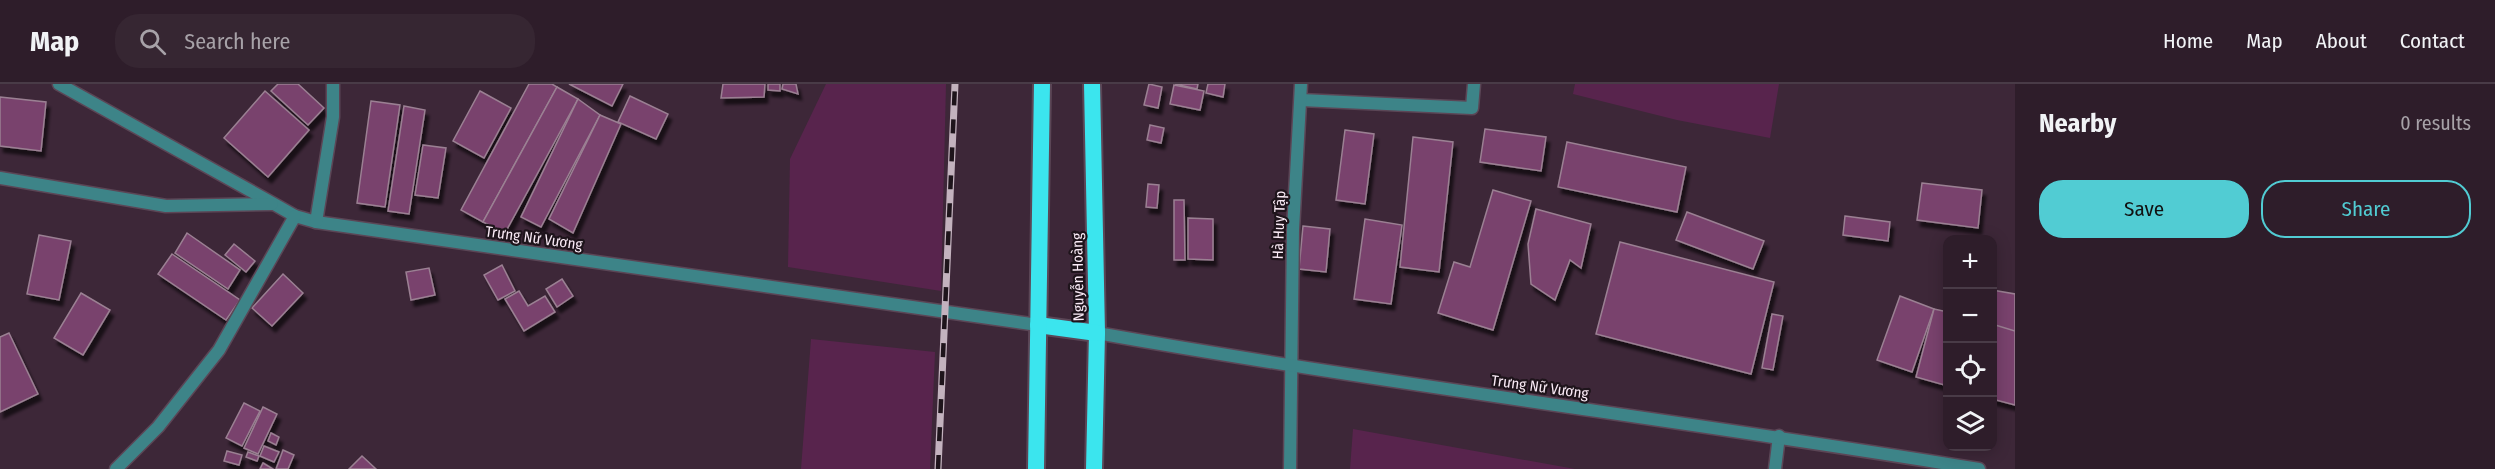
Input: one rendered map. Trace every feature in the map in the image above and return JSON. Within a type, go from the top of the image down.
[{"type":"highway","points":[[1035,469],[1042,84]]},
{"type":"highway","name":"Nguyễn Hoàng","points":[[1092,84],[1097,333],[1094,469]]},
{"type":"highway","points":[[1038,325],[1097,333]]},
{"type":"street","name":"Trưng Nữ Vương","points":[[59,84],[296,216],[316,222],[1038,325]]},
{"type":"street","points":[[316,222],[333,117],[333,84]]},
{"type":"street","name":"Hà Huy Tập","points":[[1290,469],[1293,230],[1301,84]]},
{"type":"street","points":[[1301,100],[1472,108],[1474,84]]},
{"type":"street","points":[[0,178],[166,206],[274,204]]},
{"type":"street","points":[[116,469],[158,427],[219,350],[296,216]]},
{"type":"street","name":"Trưng Nữ Vương","points":[[1097,333],[1291,368],[1779,436],[1980,469]]},
{"type":"street","points":[[1774,469],[1779,436]]},
{"type":"shaded area","points":[[826,84],[946,84],[941,291],[788,267],[790,159]]},
{"type":"shaded area","points":[[1575,84],[1779,84],[1770,138],[1677,120],[1573,94]]},
{"type":"shaded area","points":[[811,339],[935,352],[930,469],[801,469]]},
{"type":"shaded area","points":[[1353,429],[1575,469],[1350,469]]},
{"type":"building","points":[[278,84],[298,84],[324,108],[308,125],[271,91]]},
{"type":"building","points":[[529,84],[552,84],[557,87],[483,222],[461,210]]},
{"type":"building","points":[[569,84],[623,84],[612,106]]},
{"type":"building","points":[[723,84],[765,84],[764,97],[721,98]]},
{"type":"building","points":[[768,84],[780,84],[780,91],[768,90]]},
{"type":"building","points":[[783,84],[796,84],[798,94],[782,89]]},
{"type":"building","points":[[1149,84],[1162,87],[1158,108],[1144,105]]},
{"type":"building","points":[[1175,84],[1198,84],[1197,89]]},
{"type":"building","points":[[1208,84],[1225,84],[1223,97],[1206,93]]},
{"type":"building","points":[[1174,85],[1204,91],[1200,110],[1170,104]]},
{"type":"building","points":[[557,87],[578,99],[505,233],[483,222]]},
{"type":"building","points":[[265,91],[309,130],[268,177],[224,138]]},
{"type":"building","points":[[480,91],[511,108],[484,158],[453,141]]},
{"type":"building","points":[[630,96],[668,114],[656,139],[618,122]]},
{"type":"building","points":[[0,97],[46,102],[41,151],[0,146]]},
{"type":"building","points":[[578,99],[600,115],[541,227],[521,217]]},
{"type":"building","points":[[371,101],[400,105],[385,207],[357,203]]},
{"type":"building","points":[[404,106],[425,110],[409,214],[388,211]]},
{"type":"building","points":[[600,115],[621,124],[573,233],[549,219]]},
{"type":"building","points":[[1150,125],[1164,128],[1161,143],[1147,140]]},
{"type":"building","points":[[1485,129],[1546,137],[1541,171],[1480,162]]},
{"type":"building","points":[[1345,130],[1374,134],[1365,204],[1336,200]]},
{"type":"building","points":[[1413,137],[1453,142],[1439,272],[1400,267]]},
{"type":"building","points":[[1567,142],[1686,167],[1677,212],[1558,187]]},
{"type":"building","points":[[423,145],[446,148],[438,198],[415,195]]},
{"type":"building","points":[[1922,183],[1982,190],[1978,228],[1917,220]]},
{"type":"building","points":[[1148,184],[1159,185],[1157,208],[1146,207]]},
{"type":"building","points":[[1493,190],[1531,201],[1493,330],[1438,313],[1454,262],[1470,267]]},
{"type":"building","points":[[1174,200],[1184,200],[1185,260],[1174,260]]},
{"type":"building","points":[[1536,209],[1591,224],[1581,268],[1570,260],[1555,300],[1531,284],[1528,244]]},
{"type":"building","points":[[1687,212],[1764,241],[1753,269],[1676,240]]},
{"type":"building","points":[[1845,216],[1890,222],[1888,241],[1843,235]]},
{"type":"building","points":[[1188,218],[1213,219],[1213,260],[1188,259]]},
{"type":"building","points":[[1365,219],[1402,225],[1391,304],[1354,299]]},
{"type":"building","points":[[1303,226],[1330,229],[1326,272],[1299,269]]},
{"type":"building","points":[[187,233],[240,270],[228,289],[175,253]]},
{"type":"building","points":[[39,235],[71,241],[59,300],[27,294]]},
{"type":"building","points":[[1620,242],[1774,282],[1751,374],[1596,334]]},
{"type":"building","points":[[234,244],[255,261],[246,272],[225,255]]},
{"type":"building","points":[[172,254],[240,300],[226,320],[158,274]]},
{"type":"building","points":[[502,265],[515,291],[498,300],[484,275]]},
{"type":"building","points":[[429,268],[435,295],[411,300],[406,272]]},
{"type":"building","points":[[283,274],[303,293],[272,326],[252,308]]},
{"type":"building","points":[[562,279],[573,296],[557,307],[546,289]]},
{"type":"building","points":[[519,291],[528,306],[545,296],[555,312],[524,331],[505,299]]},
{"type":"building","points":[[1997,291],[2015,294],[2015,333],[1997,330]]},
{"type":"building","points":[[81,293],[110,310],[83,355],[54,338]]},
{"type":"building","points":[[1900,296],[1934,309],[1912,372],[1877,360]]},
{"type":"building","points":[[1934,309],[1943,311],[1943,385],[1916,377]]},
{"type":"building","points":[[1772,314],[1783,316],[1773,370],[1762,368]]},
{"type":"building","points":[[1997,326],[2015,331],[2015,405],[1997,400]]},
{"type":"building","points":[[9,333],[38,394],[0,412],[0,337]]},
{"type":"building","points":[[244,403],[260,411],[242,446],[226,438]]},
{"type":"building","points":[[263,407],[277,414],[258,454],[244,448]]},
{"type":"building","points":[[271,433],[279,437],[276,445],[268,441]]},
{"type":"building","points":[[264,446],[279,452],[274,462],[260,456]]},
{"type":"building","points":[[283,450],[294,455],[288,469],[276,469]]},
{"type":"building","points":[[227,451],[242,455],[239,465],[224,461]]},
{"type":"building","points":[[248,452],[259,456],[257,461],[246,457]]},
{"type":"building","points":[[362,456],[376,469],[349,469]]},
{"type":"building","points":[[263,463],[273,469],[260,469]]},
{"type":"railway","points":[[938,469],[955,84]]}]
